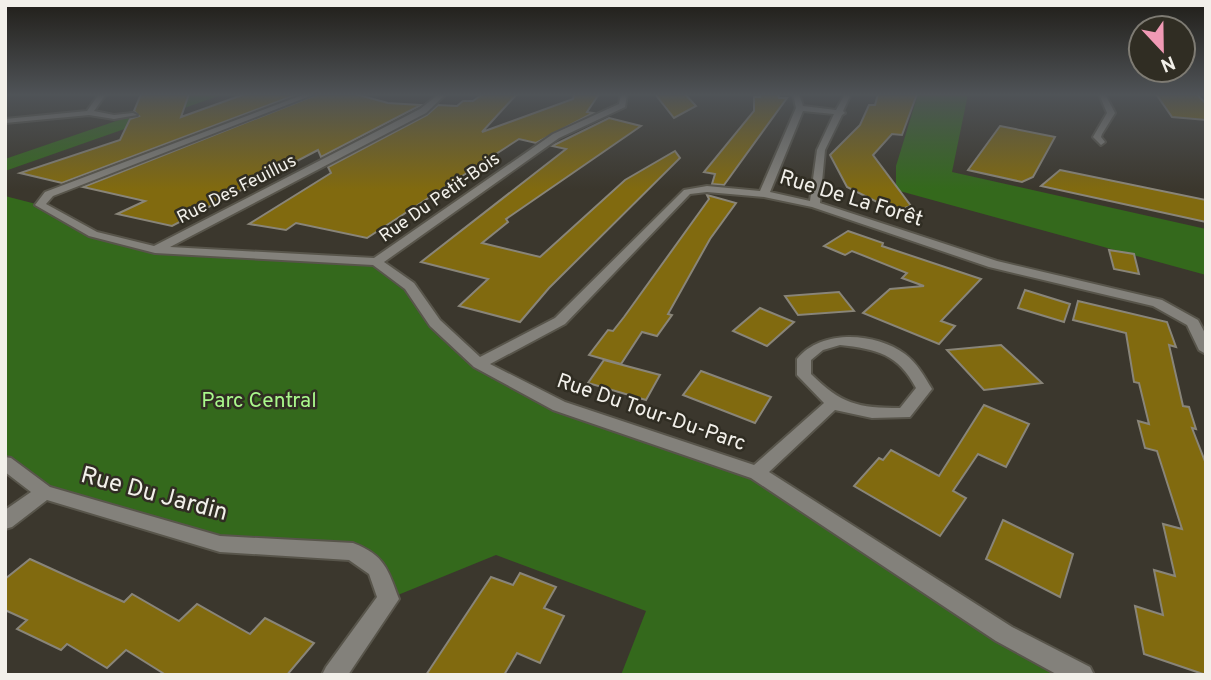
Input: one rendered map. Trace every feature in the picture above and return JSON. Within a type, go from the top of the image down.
[{"type":"street","points":[[228,126],[49,194],[40,205],[93,234],[155,250],[376,262]]},
{"type":"street","name":"Rue Des Feuillus","points":[[155,250],[395,126]]},
{"type":"street","name":"Rue Du Petit-Bois","points":[[376,262],[556,136],[578,126]]},
{"type":"street","points":[[764,194],[793,126]]},
{"type":"street","points":[[815,205],[821,150],[834,126]]},
{"type":"street","points":[[1101,142],[1097,137],[1104,126]]},
{"type":"street","name":"Rue De La Forêt","points":[[479,364],[560,321],[687,192],[707,189],[764,194],[815,205],[993,264],[1157,303],[1193,323],[1206,350]]},
{"type":"street","name":"Rue Du Tour-Du-Parc","points":[[376,262],[410,286],[435,323],[479,364],[559,406],[757,473],[1004,634],[1082,675]]},
{"type":"street","points":[[840,341],[896,352],[914,369],[924,389],[904,412],[868,414],[832,404],[804,375],[804,359],[818,347],[840,341]]},
{"type":"street","name":"Rue Du Tour-Du-Parc","points":[[757,473],[832,404]]},
{"type":"street","name":"Rue Du Jardin","points":[[5,463],[44,492],[220,544],[302,546],[353,552],[377,568],[388,598],[334,675]]},
{"type":"street","points":[[5,521],[44,492]]},
{"type":"green space","points":[[102,126],[134,126],[5,171],[5,159]]},
{"type":"green space","points":[[908,126],[961,126],[952,172],[1206,229],[1206,275],[896,190],[896,166]]},
{"type":"green space","name":"Parc Central","points":[[5,196],[40,205],[93,234],[155,250],[376,262],[410,286],[479,364],[559,406],[757,473],[1082,675],[621,675],[646,611],[496,555],[388,599],[353,552],[220,544],[44,492],[5,463]]},
{"type":"building","points":[[127,126],[214,126],[62,183],[20,173],[120,140]]},
{"type":"building","points":[[238,126],[381,126],[321,157],[318,150],[172,226],[117,214],[145,201],[83,187]]},
{"type":"building","points":[[407,126],[488,126],[482,132],[499,126],[569,126],[536,143],[519,139],[367,238],[296,223],[286,230],[249,224],[331,173],[328,167]]},
{"type":"building","points":[[593,126],[641,126],[506,219],[508,222],[482,243],[540,257],[625,180],[675,151],[680,158],[549,288],[520,322],[459,306],[488,279],[421,262],[566,149],[552,146]]},
{"type":"building","points":[[742,126],[767,126],[724,185],[712,184],[715,174],[704,172]]},
{"type":"building","points":[[859,126],[905,126],[902,135],[892,134],[873,155],[911,206],[895,211],[847,187],[830,155]]},
{"type":"building","points":[[1000,126],[1055,137],[1033,177],[1022,182],[968,170]]},
{"type":"building","points":[[1060,170],[1206,200],[1206,222],[1041,186]]},
{"type":"building","points":[[707,195],[736,203],[710,239],[668,314],[672,315],[657,336],[642,332],[621,364],[589,355],[608,330],[613,331],[624,317],[709,199]]},
{"type":"building","points":[[848,231],[883,243],[882,246],[981,279],[941,321],[955,326],[939,344],[863,313],[890,289],[924,286],[902,278],[907,273],[852,251],[845,255],[824,246]]},
{"type":"building","points":[[1109,250],[1134,254],[1139,274],[1114,269]]},
{"type":"building","points":[[1025,290],[1070,304],[1064,322],[1018,308]]},
{"type":"building","points":[[839,292],[854,311],[798,315],[785,296]]},
{"type":"building","points":[[1078,301],[1167,322],[1176,347],[1169,345],[1183,406],[1189,407],[1196,429],[1192,428],[1206,464],[1206,675],[1144,654],[1135,606],[1163,615],[1154,570],[1175,576],[1163,524],[1182,529],[1157,451],[1145,448],[1138,421],[1149,424],[1139,383],[1134,382],[1126,333],[1073,320]]},
{"type":"building","points":[[760,308],[794,322],[767,346],[733,331]]},
{"type":"building","points":[[1001,345],[1042,383],[984,390],[947,350]]},
{"type":"building","points":[[604,360],[660,375],[646,400],[588,383]]},
{"type":"building","points":[[701,371],[771,397],[755,423],[683,395]]},
{"type":"building","points":[[984,405],[1029,424],[1006,467],[978,454],[953,491],[966,498],[940,536],[854,486],[879,458],[883,460],[891,450],[939,476]]},
{"type":"building","points":[[1003,520],[1073,554],[1060,597],[986,559]]},
{"type":"building","points":[[30,559],[124,602],[132,594],[179,621],[197,604],[250,634],[265,618],[314,643],[287,675],[166,675],[126,650],[107,668],[67,644],[61,650],[17,629],[27,620],[5,610],[5,579]]},
{"type":"building","points":[[520,573],[556,587],[544,608],[564,616],[540,663],[517,653],[504,675],[426,675],[491,577],[513,585]]}]
